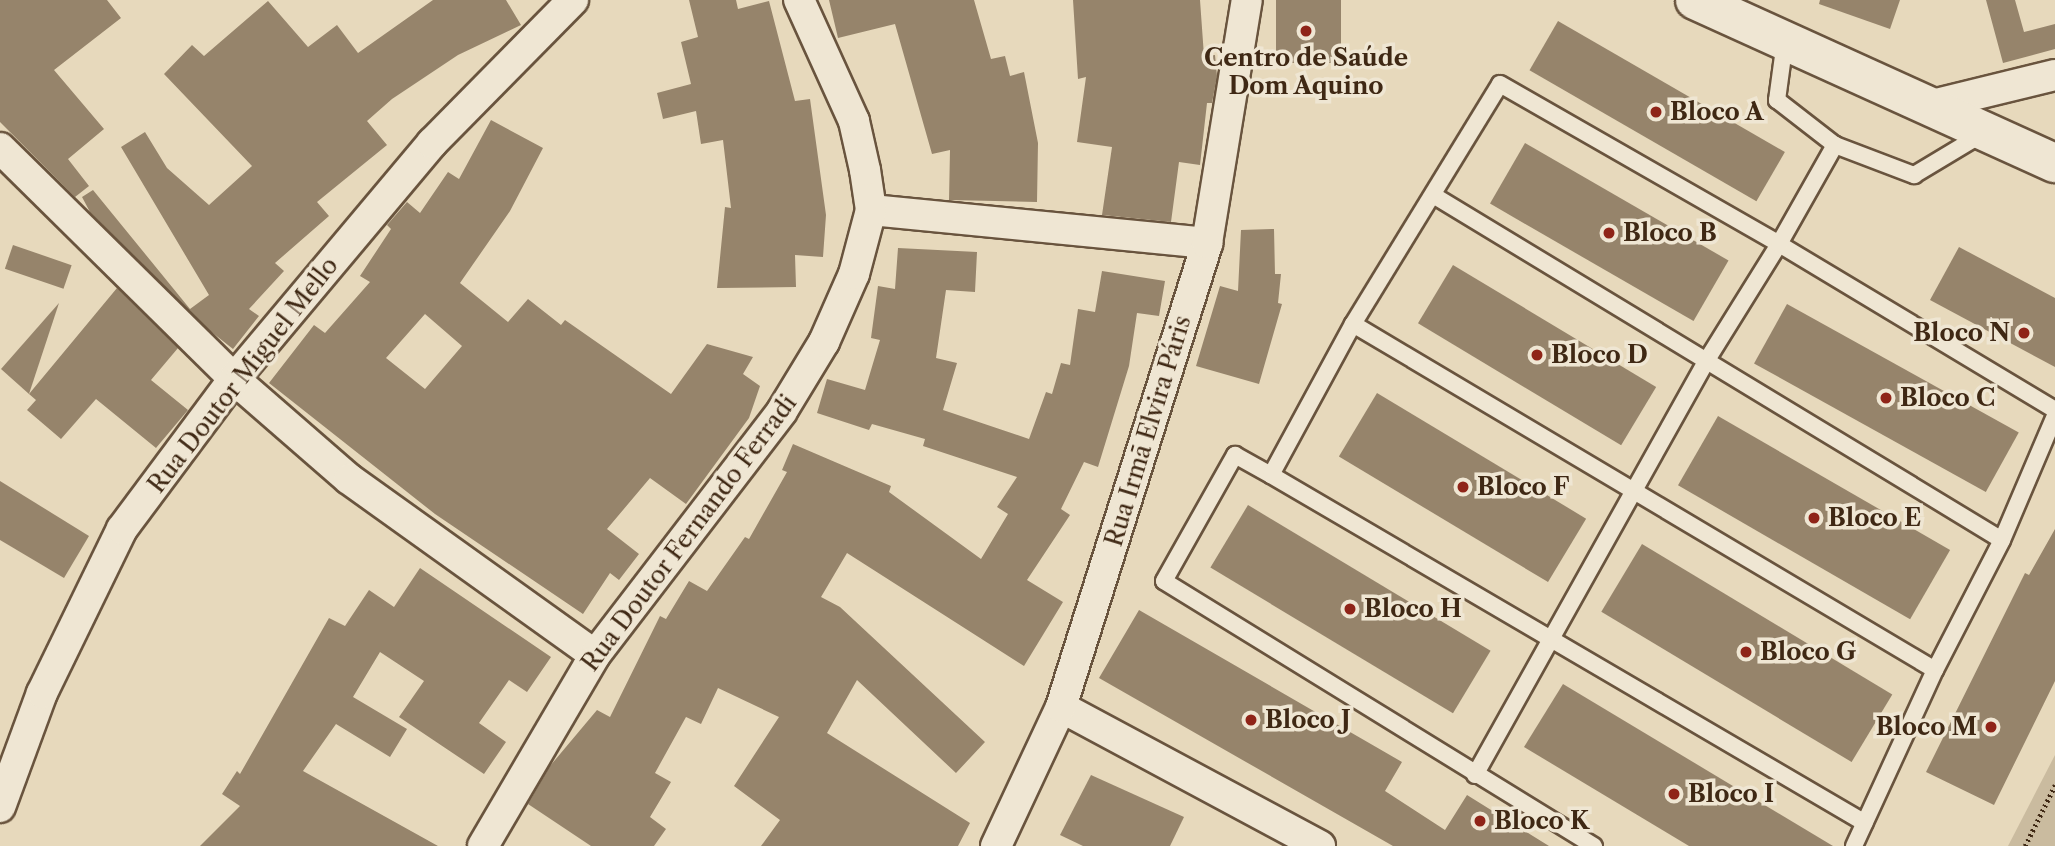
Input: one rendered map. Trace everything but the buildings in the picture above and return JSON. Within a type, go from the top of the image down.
[{"type":"street","name":"Rua Doutor Miguel Mello","points":[[0,807],[42,693],[122,529],[234,379],[432,143],[573,0]]},
{"type":"street","points":[[799,0],[854,121],[871,210],[1207,243]]},
{"type":"street","name":"Rua Irmã Elvira Páris","points":[[996,846],[1061,707],[1207,243],[1247,0]]},
{"type":"street","points":[[1695,0],[2055,163]]},
{"type":"street","points":[[1932,106],[2055,75]]},
{"type":"street","points":[[0,148],[234,379],[349,479],[595,655]]},
{"type":"street","name":"Rua Doutor Fernando Ferradi","points":[[484,846],[595,655],[782,411],[824,342],[863,247],[871,210]]},
{"type":"street","points":[[1061,707],[1320,846]]},
{"type":"lane","points":[[1786,40],[1777,100],[1835,145],[1914,175],[1986,131]]},
{"type":"lane","points":[[1272,475],[1353,324],[1500,84],[1779,244],[2055,410]]},
{"type":"lane","points":[[1475,775],[1550,638],[1637,490],[1705,363],[1779,244],[1835,145]]},
{"type":"lane","points":[[1433,195],[1705,363],[2002,540]]},
{"type":"lane","points":[[1353,324],[1637,490],[1935,670]]},
{"type":"lane","points":[[1854,846],[1935,670],[2002,540],[2055,416]]},
{"type":"lane","points":[[1594,846],[1164,581],[1235,455],[1865,823]]},
{"type":"path","points":[[2025,846],[2055,785]]},
{"type":"shaded area","points":[[2055,755],[2055,846],[2008,846]]},
{"type":"place","name":"Centro de Saúde Dom Aquino","points":[[1306,31]]},
{"type":"place","name":"Bloco A","points":[[1656,112]]},
{"type":"place","name":"Bloco B","points":[[1609,233]]},
{"type":"place","name":"Bloco N","points":[[2024,333]]},
{"type":"place","name":"Bloco D","points":[[1537,355]]},
{"type":"place","name":"Bloco C","points":[[1886,398]]},
{"type":"place","name":"Bloco F","points":[[1463,487]]},
{"type":"place","name":"Bloco E","points":[[1814,518]]},
{"type":"place","name":"Bloco H","points":[[1350,609]]},
{"type":"place","name":"Bloco G","points":[[1746,652]]},
{"type":"place","name":"Bloco J","points":[[1251,720]]},
{"type":"place","name":"Bloco M","points":[[1991,727]]},
{"type":"place","name":"Bloco I","points":[[1674,794]]},
{"type":"place","name":"Bloco K","points":[[1480,821]]}]
